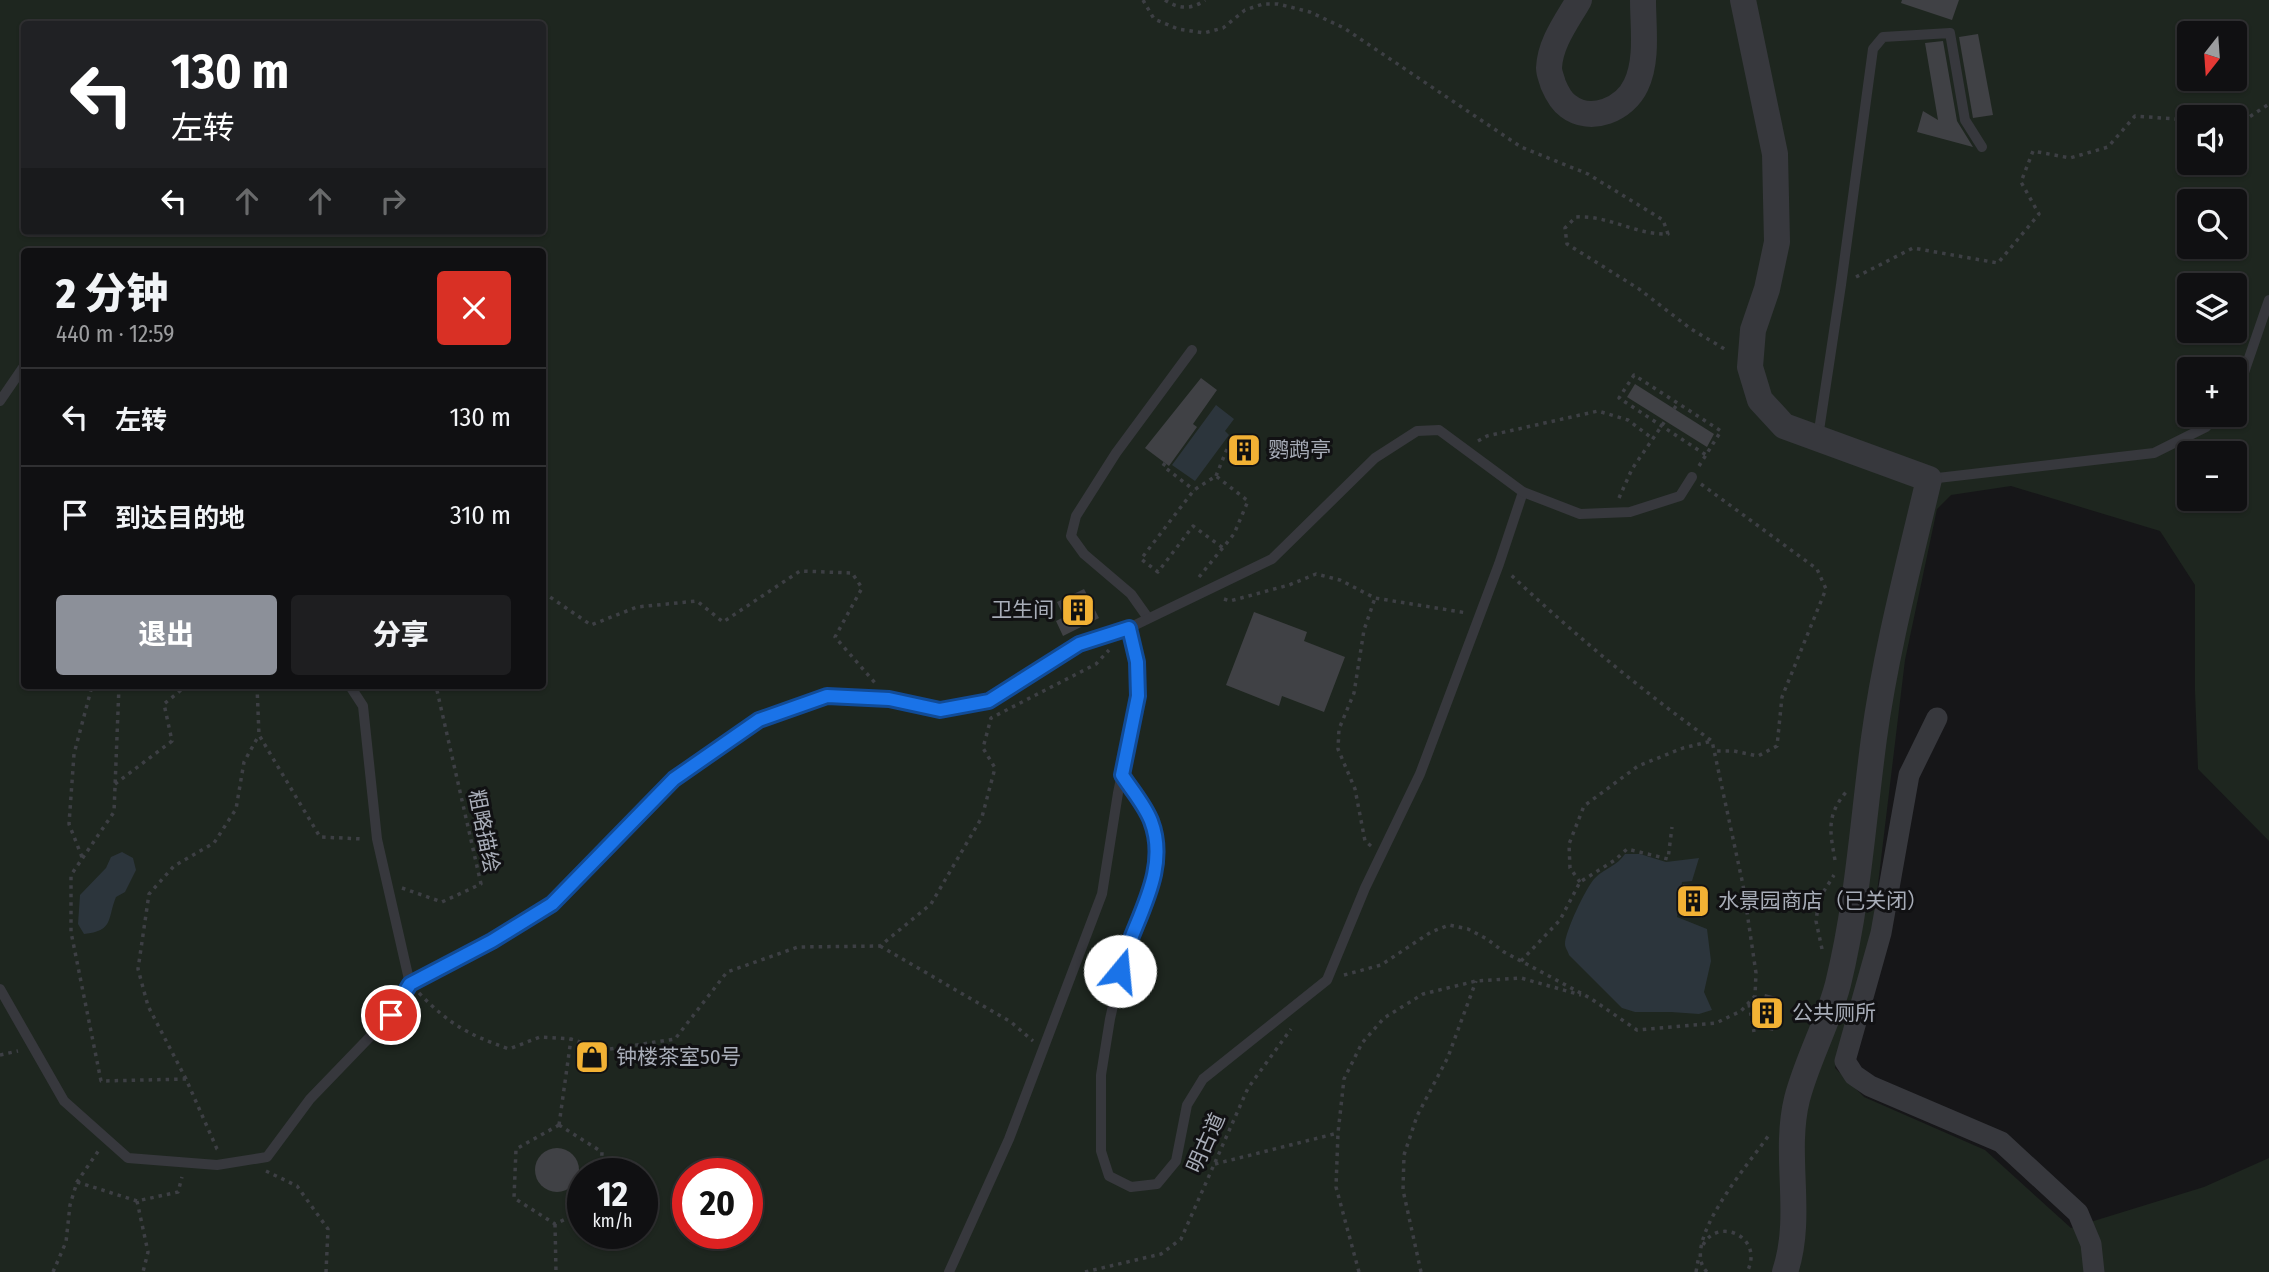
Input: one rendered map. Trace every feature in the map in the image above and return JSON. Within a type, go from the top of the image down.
[{"type":"street","points":[[1579,0],[1553,46],[1549,71],[1556,90],[1567,106],[1585,113],[1608,112],[1625,102],[1636,84],[1644,52],[1643,0]]},
{"type":"street","points":[[1743,0],[1775,154],[1777,243],[1767,289],[1753,330],[1750,367],[1759,400],[1784,426],[1929,479],[1891,642],[1875,736],[1850,925],[1838,987],[1797,1098],[1791,1132],[1794,1224],[1792,1252],[1785,1272]]},
{"type":"street","points":[[1937,718],[1909,775],[1881,933],[1845,1061],[1854,1076],[1870,1086],[2001,1142],[2078,1213],[2091,1244],[2094,1272]]},
{"type":"lane","points":[[1818,440],[1842,285],[1873,49],[1883,37],[1950,33],[1965,120],[1982,147]]},
{"type":"lane","points":[[2247,364],[2269,300]]},
{"type":"lane","points":[[1149,618],[1131,594],[1084,554],[1071,536],[1076,516],[1116,453],[1192,350]]},
{"type":"lane","points":[[0,401],[21,370]]},
{"type":"lane","points":[[1929,479],[2154,453],[2206,427]]},
{"type":"lane","points":[[0,989],[64,1101],[128,1158],[217,1165],[267,1157],[310,1099],[391,1015],[410,984],[492,941],[552,904],[674,779],[759,720],[827,696],[889,699],[940,710],[989,701],[1079,644],[1129,628],[1272,559],[1375,458],[1417,430],[1439,430],[1523,492],[1580,514],[1630,512],[1680,496],[1692,477]]},
{"type":"lane","points":[[1122,775],[1151,820],[1159,855],[1143,913],[1126,948],[1101,1075],[1101,1151],[1109,1176],[1131,1186],[1157,1184],[1176,1161],[1187,1105],[1203,1079],[1327,980],[1381,854],[1420,774],[1499,564],[1523,492]]},
{"type":"lane","points":[[949,1272],[1009,1139],[1102,894],[1138,696],[1137,662],[1129,628]]},
{"type":"lane","points":[[352,689],[363,706],[377,839],[410,984]]},
{"type":"path","points":[[1143,0],[1154,19],[1178,30],[1205,33],[1223,28],[1245,10],[1263,4],[1278,4],[1310,12],[1344,28],[1521,147],[1588,174],[1663,220],[1668,234],[1653,234],[1593,216],[1576,217],[1565,228],[1567,244],[1639,289],[1691,329],[1728,351],[1731,363]]},
{"type":"path","points":[[1165,0],[1180,7],[1192,8],[1205,0]]},
{"type":"path","points":[[2247,118],[2269,104]]},
{"type":"path","points":[[1842,285],[1913,248],[1997,263],[2039,214],[2021,182],[2034,152],[2070,158],[2108,146],[2135,116],[2177,119]]},
{"type":"path","points":[[1706,455],[1619,398],[1634,375],[1721,431],[1706,455],[1692,477],[1817,569],[1826,589],[1782,696],[1777,746],[1758,756],[1734,751],[1714,751]]},
{"type":"path","points":[[1674,409],[1678,403]]},
{"type":"path","points":[[1465,449],[1488,436],[1598,411],[1628,420],[1653,439]]},
{"type":"path","points":[[1612,513],[1632,469],[1665,421]]},
{"type":"path","points":[[1223,548],[1193,526],[1158,572],[1141,559],[1194,490],[1216,475],[1234,439]]},
{"type":"path","points":[[1166,463],[1163,466],[1194,490]]},
{"type":"path","points":[[1197,596],[1198,579],[1234,534],[1248,501],[1216,475]]},
{"type":"path","points":[[1327,980],[1381,965],[1431,932],[1449,925],[1468,929],[1487,939],[1521,961],[1590,998],[1637,1030],[1716,1023],[1741,1012],[1755,996],[1756,973],[1743,886],[1712,741],[1656,701],[1574,634],[1499,564]]},
{"type":"path","points":[[546,596],[591,625],[637,607],[697,600],[723,622],[800,571],[852,573],[862,588],[835,637],[889,699]]},
{"type":"path","points":[[1213,588],[1218,597],[1230,601],[1289,585],[1316,574],[1340,580],[1375,598],[1480,615]]},
{"type":"path","points":[[1375,598],[1364,630],[1354,693],[1339,729],[1338,749],[1355,789],[1365,841],[1381,854]]},
{"type":"path","points":[[880,946],[931,904],[982,817],[995,768],[982,748],[991,718],[1096,664]]},
{"type":"path","points":[[82,858],[69,824],[74,754],[91,689]]},
{"type":"path","points":[[119,689],[114,812],[71,875],[71,932],[101,1081],[186,1079]]},
{"type":"path","points":[[115,784],[172,741],[164,704],[182,689]]},
{"type":"path","points":[[257,689],[259,735],[320,837],[377,839]]},
{"type":"path","name":"粗略描绘","points":[[386,881],[442,902],[481,884],[437,689]]},
{"type":"path","points":[[259,735],[244,762],[236,809],[214,843],[174,866],[149,894],[138,969],[148,1006],[186,1079],[217,1149],[297,1186],[328,1229],[326,1272]]},
{"type":"path","points":[[1580,882],[1570,868],[1570,844],[1584,806],[1638,766],[1683,748],[1712,741]]},
{"type":"path","points":[[1825,956],[1820,946],[1816,921],[1819,899],[1834,875],[1835,859],[1829,836],[1831,818],[1849,788]]},
{"type":"path","points":[[1521,961],[1560,920],[1580,882],[1628,849],[1668,859],[1672,827]]},
{"type":"path","points":[[410,984],[442,1017],[475,1037],[509,1049],[540,1037],[571,1039],[604,1049],[675,1039],[727,972],[798,947],[880,946],[1011,1022],[1042,1049]]},
{"type":"path","points":[[1359,1272],[1336,1187],[1344,1079],[1362,1043],[1384,1018],[1423,994],[1476,981],[1521,978],[1590,998]]},
{"type":"path","points":[[1421,1272],[1403,1190],[1404,1155],[1417,1116],[1448,1057],[1476,981]]},
{"type":"path","points":[[1749,1004],[1754,1032]]},
{"type":"path","name":"明古道","points":[[1085,1272],[1161,1254],[1181,1239],[1248,1088],[1295,1023]]},
{"type":"path","points":[[559,1125],[571,1039]]},
{"type":"path","points":[[559,1125],[602,1152],[602,1158]]},
{"type":"path","points":[[555,1224],[514,1198],[516,1149],[559,1125]]},
{"type":"path","points":[[1214,1164],[1338,1133]]},
{"type":"path","points":[[1707,1272],[1702,1267],[1700,1252],[1703,1235],[1716,1209],[1769,1135]]},
{"type":"path","points":[[53,1272],[66,1242],[70,1205],[77,1182],[106,1139]]},
{"type":"path","points":[[77,1182],[137,1201],[178,1192],[187,1163]]},
{"type":"path","points":[[137,1201],[148,1252],[143,1272]]},
{"type":"path","points":[[555,1224],[567,1218]]},
{"type":"path","points":[[555,1224],[556,1272]]},
{"type":"path","points":[[1696,1272],[1700,1253],[1708,1237],[1723,1230],[1738,1235],[1750,1246],[1752,1262],[1747,1272]]},
{"type":"shaded area","points":[[0,0],[2269,0],[2269,841],[2198,769],[2195,585],[2160,531],[2011,486],[1951,495],[1937,509],[1905,660],[1872,934],[1835,1068],[1864,1097],[1985,1150],[2071,1228],[2204,1187],[2269,1158],[2269,1272],[0,1272]]},
{"type":"shaded area","points":[[1216,405],[1234,419],[1225,431],[1229,435],[1195,481],[1172,465]]},
{"type":"shaded area","points":[[122,852],[133,858],[136,870],[125,892],[116,897],[105,927],[84,934],[78,924],[80,895],[106,868],[111,857]]},
{"type":"shaded area","points":[[1625,854],[1640,854],[1666,862],[1699,858],[1692,881],[1682,882],[1677,917],[1707,929],[1711,961],[1704,992],[1712,1010],[1699,1014],[1635,1012],[1622,1008],[1569,955],[1565,945],[1566,938],[1587,890],[1595,878]]},
{"type":"building","points":[[1902,0],[1959,0],[1952,20],[1901,3]]},
{"type":"building","points":[[1978,34],[1993,115],[1973,118],[1959,37]]},
{"type":"building","points":[[1943,41],[1957,121],[1973,147],[1917,132],[1923,111],[1938,120],[1925,43]]},
{"type":"building","points":[[1201,378],[1217,390],[1193,424],[1197,427],[1169,466],[1145,448]]},
{"type":"building","points":[[1635,384],[1714,434],[1707,447],[1627,397]]},
{"type":"building","name":"卫生间","points":[[1084,589],[1099,618],[1063,636],[1056,621],[1064,617],[1057,602]]},
{"type":"building","points":[[1254,612],[1307,632],[1304,641],[1345,657],[1324,712],[1282,696],[1279,706],[1226,685]]},
{"type":"building","name":"水景园商店（已关闭）","points":[[1683,884],[1705,886],[1702,918],[1680,916]]},
{"type":"building","name":"公共厕所","points":[[1765,994],[1780,998],[1773,1031],[1757,1027]]},
{"type":"building","points":[[557,1148],[566,1149],[576,1158],[567,1158],[567,1190],[548,1191],[541,1186],[536,1179],[535,1170],[536,1161],[541,1154],[548,1149]]},
{"type":"place","name":"鹦鹉亭","points":[[1244,450]]},
{"type":"place","name":"卫生间","points":[[1078,610]]},
{"type":"place","name":"水景园商店（已关闭）","points":[[1693,901]]},
{"type":"place","name":"公共厕所","points":[[1767,1013]]},
{"type":"place","name":"钟楼茶室50号","points":[[592,1057]]},
{"type":"route","points":[[391,1015],[410,984],[492,941],[552,904],[674,779],[759,720],[827,696],[889,699],[940,710],[989,701],[1079,644],[1129,628],[1137,662],[1138,696],[1122,775],[1151,820],[1159,855],[1143,913],[1126,948],[1120,971]]}]
